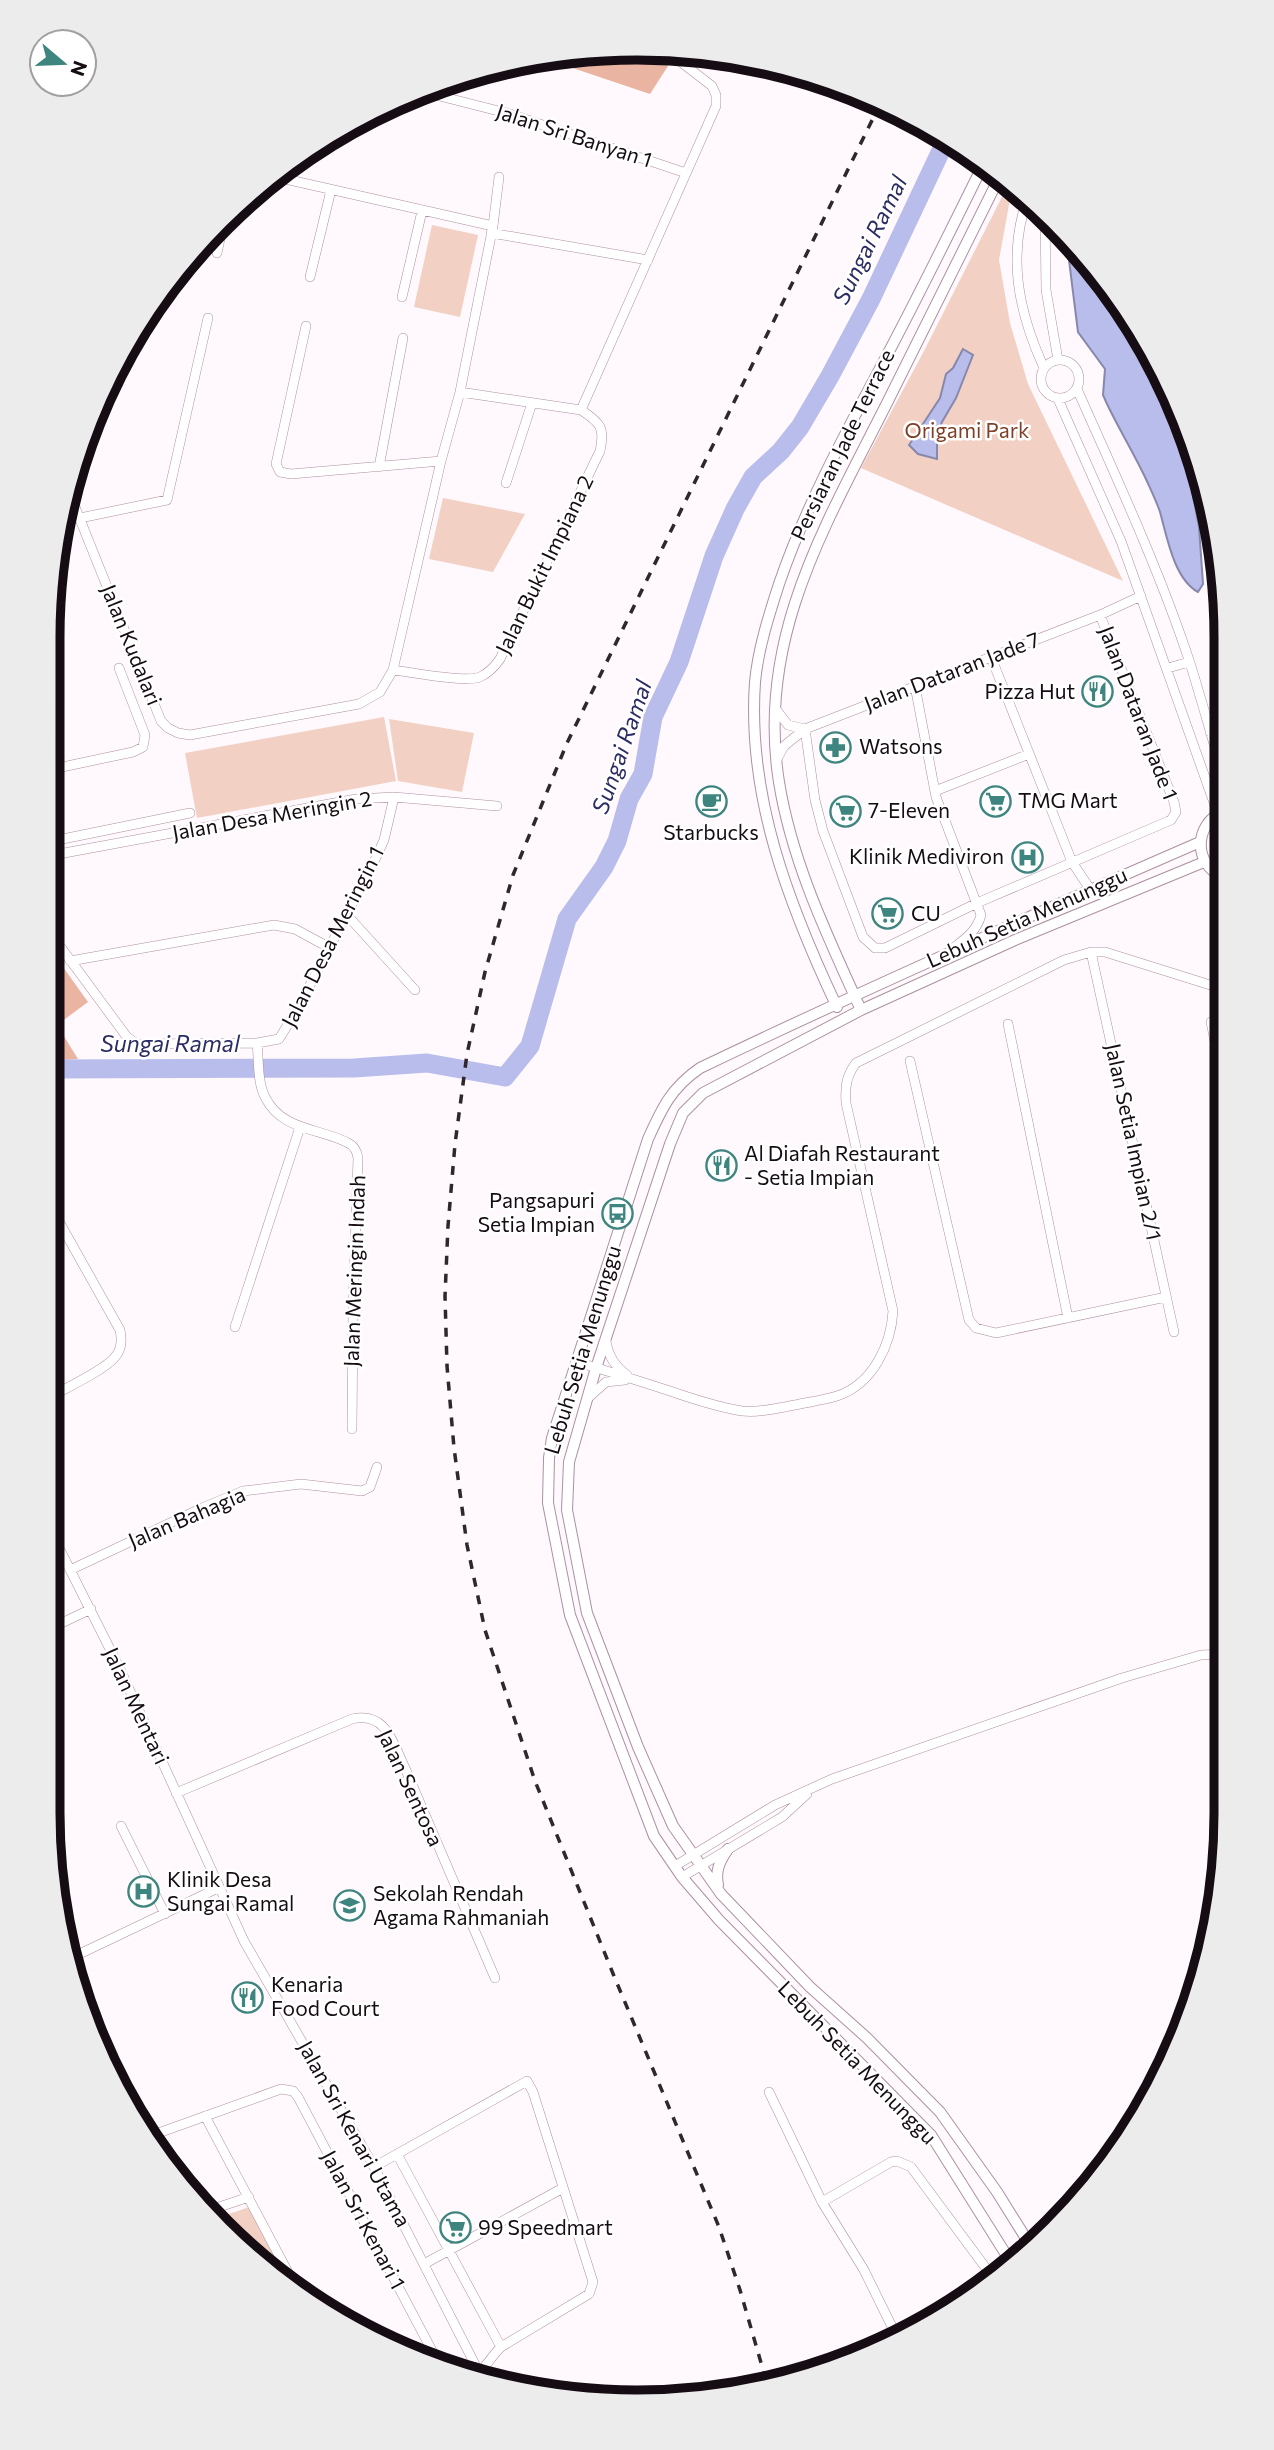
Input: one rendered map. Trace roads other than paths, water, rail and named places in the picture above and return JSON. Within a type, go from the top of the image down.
[{"type":"street","points":[[460,391],[581,411],[716,106],[716,95],[712,86],[681,61]]},
{"type":"street","name":"Jalan Sri Banyan 1","points":[[437,95],[510,114],[686,173]]},
{"type":"street","name":"Persiaran Jade Terrace","points":[[842,1019],[810,946],[772,844],[756,752],[755,680],[768,618],[808,508],[979,172]]},
{"type":"street","points":[[393,670],[441,461],[460,391],[492,230],[499,177]]},
{"type":"street","points":[[285,179],[492,230],[648,260]]},
{"type":"street","name":"Persiaran Jade Terrace","points":[[861,1010],[801,869],[789,827],[777,759],[775,708],[779,661],[789,621],[818,541],[996,185]]},
{"type":"street","points":[[310,277],[331,190]]},
{"type":"street","points":[[1024,209],[1016,256],[1019,296],[1029,336],[1044,368]]},
{"type":"street","points":[[402,297],[422,211]]},
{"type":"street","points":[[1045,229],[1046,290],[1058,360]]},
{"type":"street","points":[[217,253],[220,238]]},
{"type":"street","points":[[80,518],[167,500],[208,318]]},
{"type":"street","points":[[306,326],[276,464],[281,472],[290,474],[441,461]]},
{"type":"street","points":[[379,467],[403,338]]},
{"type":"street","points":[[1077,389],[1066,398],[1051,396],[1041,384],[1044,368],[1049,363],[1065,360],[1076,369],[1079,379],[1077,389],[1130,506],[1189,662],[1214,745]]},
{"type":"street","points":[[1058,399],[1121,541],[1214,796]]},
{"type":"street","points":[[506,483],[532,403]]},
{"type":"street","name":"Jalan Bukit Impiana 2","points":[[393,670],[478,678],[492,669],[500,659],[600,452],[603,439],[601,427],[594,418],[581,411]]},
{"type":"street","name":"Jalan Kudalari","points":[[75,506],[161,721],[178,733],[204,733],[359,705],[380,692],[393,670]]},
{"type":"street","name":"Jalan Dataran Jade 7","points":[[805,729],[1100,615],[1141,596]]},
{"type":"street","name":"Jalan Dataran Jade 1","points":[[1072,862],[1164,825],[1176,812],[1100,615]]},
{"type":"street","points":[[991,657],[1072,862],[1090,889]]},
{"type":"street","points":[[1168,668],[1189,662]]},
{"type":"street","points":[[60,767],[133,752],[143,747],[145,735],[119,668]]},
{"type":"street","points":[[915,686],[935,791],[981,915],[979,925],[945,954]]},
{"type":"street","points":[[775,708],[788,725],[805,729]]},
{"type":"street","points":[[777,759],[784,746],[805,729]]},
{"type":"street","points":[[805,729],[815,800],[823,831],[863,937],[875,948],[885,948],[977,903],[1072,862]]},
{"type":"street","points":[[1210,732],[1214,731]]},
{"type":"street","points":[[935,791],[1029,754]]},
{"type":"street","name":"Jalan Desa Meringin 2","points":[[60,854],[356,799],[394,797],[497,806]]},
{"type":"street","name":"Jalan Desa Meringin 1","points":[[257,1042],[282,1037],[348,915],[384,840],[394,797]]},
{"type":"street","name":"Jalan Desa Meringin 2","points":[[60,840],[190,813]]},
{"type":"street","points":[[1214,817],[1202,831],[1200,842],[1204,862],[1214,871]]},
{"type":"street","name":"Lebuh Setia Menunggu","points":[[1007,2256],[930,2135],[719,1920],[682,1877],[654,1836],[570,1615],[551,1527],[548,1458],[552,1438],[648,1139],[670,1094],[684,1079],[700,1068],[854,994],[1200,842]]},
{"type":"street","name":"Lebuh Setia Menunggu","points":[[1026,2239],[997,2192],[940,2112],[867,2038],[810,1987],[721,1894],[673,1826],[656,1790],[587,1613],[567,1510],[566,1485],[569,1462],[596,1368],[670,1144],[683,1113],[702,1093],[861,1010],[1015,940],[1204,862]]},
{"type":"street","points":[[348,915],[415,990]]},
{"type":"street","points":[[70,961],[274,925],[295,929],[330,948]]},
{"type":"street","points":[[60,947],[127,1037],[137,1044],[257,1042]]},
{"type":"street","points":[[578,1362],[720,1406],[758,1412],[838,1396],[852,1389],[865,1378],[886,1346],[892,1327],[893,1311],[846,1103],[848,1073],[856,1063],[1064,960],[1091,952],[1122,956],[1214,986]]},
{"type":"street","name":"Jalan Setia Impian 2/1","points":[[1091,952],[1174,1332]]},
{"type":"street","points":[[1211,1022],[1214,1036]]},
{"type":"street","points":[[1009,1024],[1068,1318]]},
{"type":"street","name":"Jalan Meringin Indah","points":[[257,1042],[260,1083],[273,1108],[300,1127],[350,1144],[358,1158],[352,1429]]},
{"type":"street","points":[[910,1061],[969,1320],[976,1328],[996,1333],[1166,1297]]},
{"type":"street","points":[[235,1327],[300,1127]]},
{"type":"street","points":[[60,1223],[122,1338],[120,1349],[108,1363],[60,1391]]},
{"type":"street","points":[[606,1339],[608,1354],[621,1371],[634,1380]]},
{"type":"street","points":[[587,1398],[606,1382],[634,1380]]},
{"type":"street","name":"Jalan Bahagia","points":[[69,1570],[202,1507],[243,1491],[301,1484],[362,1491],[370,1487],[377,1467]]},
{"type":"street","name":"Jalan Mentari","points":[[60,1551],[91,1609],[218,1888]]},
{"type":"street","points":[[60,1624],[91,1609]]},
{"type":"street","points":[[674,1866],[775,1805],[832,1779],[1122,1678],[1201,1655],[1214,1654]]},
{"type":"street","name":"Jalan Sentosa","points":[[176,1793],[352,1719],[366,1716],[380,1722],[405,1769],[495,1978]]},
{"type":"street","points":[[682,1877],[782,1816],[814,1789]]},
{"type":"street","points":[[121,1826],[165,1914]]},
{"type":"street","points":[[721,1894],[716,1874],[719,1862],[728,1849]]},
{"type":"street","points":[[77,1954],[218,1888]]},
{"type":"street","name":"Jalan Sri Kenari Utama","points":[[218,1888],[244,1941],[374,2167],[474,2367]]},
{"type":"street","points":[[374,2167],[527,2081],[533,2092],[593,2282],[589,2294],[501,2347],[490,2356],[483,2370]]},
{"type":"street","name":"Jalan Sri Kenari 1","points":[[205,2116],[281,2089],[293,2091],[434,2354]]},
{"type":"street","points":[[769,2092],[822,2202],[864,2270],[894,2330]]},
{"type":"street","points":[[157,2134],[205,2116],[289,2274]]},
{"type":"street","points":[[397,2154],[501,2347]]},
{"type":"street","points":[[822,2202],[891,2162],[904,2163],[911,2167],[988,2271]]},
{"type":"street","points":[[424,2264],[563,2188]]},
{"type":"street","points":[[216,2208],[249,2197]]},
{"type":"water","points":[[1070,255],[1117,316],[1137,348],[1171,416],[1185,455],[1199,527],[1203,584],[1198,592],[1177,568],[1155,499],[1103,395],[1105,369],[1078,332]]},
{"type":"water","points":[[963,349],[973,355],[956,398],[942,422],[937,437],[937,459],[918,454],[909,445],[940,398],[946,374],[953,368]]},
{"type":"waterway","name":"Sungai Ramal","points":[[60,1069],[354,1068],[427,1063],[505,1077],[530,1046],[567,919],[604,867],[617,841],[629,799],[643,774],[653,717],[679,662],[714,556],[735,509],[753,477],[781,451],[800,427],[830,376],[871,299],[943,147]]},
{"type":"railway","points":[[765,2376],[719,2227],[535,1781],[485,1630],[467,1545],[454,1448],[447,1366],[445,1296],[448,1226],[467,1054],[485,972],[513,875],[567,743],[876,112]]},
{"type":"place","name":"Pizza Hut","points":[[1098,692]]},
{"type":"place","name":"Watsons","points":[[836,747]]},
{"type":"place","name":"Starbucks","points":[[711,801]]},
{"type":"place","name":"TMG Mart","points":[[995,801]]},
{"type":"place","name":"7-Eleven","points":[[845,811]]},
{"type":"place","name":"Klinik Mediviron","points":[[1027,857]]},
{"type":"place","name":"CU","points":[[888,914]]},
{"type":"place","name":"Al Diafah Restaurant - Setia Impian","points":[[721,1166]]},
{"type":"place","name":"Pangsapuri Setia Impian","points":[[618,1213]]},
{"type":"place","name":"Klinik Desa Sungai Ramal","points":[[144,1892]]},
{"type":"place","name":"Sekolah Rendah Agama Rahmaniah","points":[[350,1906]]},
{"type":"place","name":"Kenaria Food Court","points":[[248,1997]]},
{"type":"place","name":"99 Speedmart","points":[[455,2228]]},
{"type":"park label","name":"Origami Park","points":[[967,431]]}]
